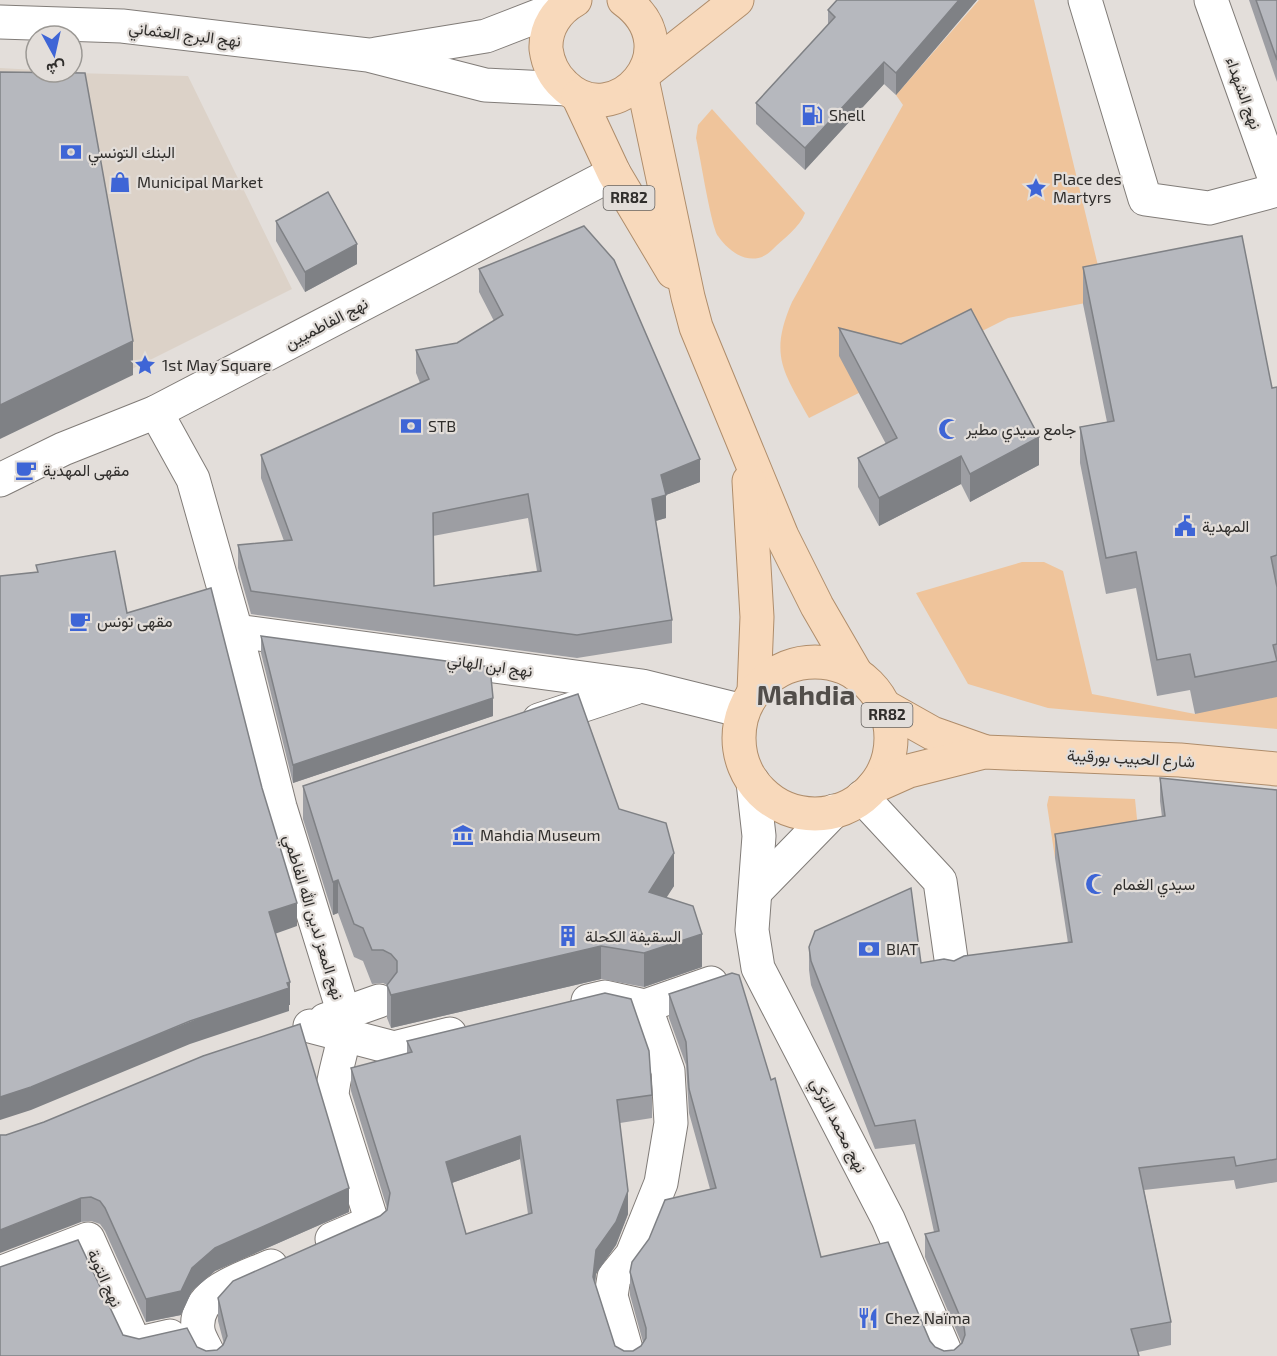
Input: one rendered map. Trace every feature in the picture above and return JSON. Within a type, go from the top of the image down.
[{"type":"main road","name":"RR82","points":[[624,0],[638,9],[647,23],[652,39],[652,56],[644,75],[696,327],[782,536],[817,606],[857,675]]},
{"type":"main road","points":[[573,92],[608,99],[623,94],[737,0]]},
{"type":"main road","name":"RR82","points":[[570,3],[548,30],[546,46],[548,62],[556,77],[573,92],[614,173],[688,297]]},
{"type":"main road","name":"RR82","points":[[744,446],[754,542],[756,617],[748,701],[739,744],[742,760],[753,782],[768,799],[789,809],[811,813],[857,798],[889,756],[891,739],[884,706],[873,688],[857,675],[837,665],[814,662],[791,665],[771,675],[748,701]]},
{"type":"main road","name":"شارع الحبيب بورقيبة","points":[[884,706],[932,733],[984,752]]},
{"type":"main road","name":"شارع الحبيب بورقيبة","points":[[857,798],[928,765],[984,752],[1180,760],[1277,769]]},
{"type":"street","points":[[1085,0],[1145,199],[1209,208],[1277,190]]},
{"type":"street","name":"نهج الشهداء","points":[[1211,0],[1277,185]]},
{"type":"street","name":"نهج البرج العثماني","points":[[368,55],[486,36],[570,3]]},
{"type":"street","name":"نهج البرج العثماني","points":[[0,21],[122,26],[368,55],[485,85],[573,92]]},
{"type":"street","name":"نهج الفاطميين","points":[[0,480],[63,449],[156,412],[614,173]]},
{"type":"street","name":"نهج المعز لدين الله الفاطمي","points":[[156,412],[193,479],[236,631],[280,807],[345,1025]]},
{"type":"street","name":"نهج ابن الهاني","points":[[236,631],[748,701]]},
{"type":"street","points":[[506,731],[642,686]]},
{"type":"street","name":"نهج محمد التركي","points":[[753,782],[759,836],[757,890],[753,906],[752,930],[758,968],[888,1219],[947,1356]]},
{"type":"street","points":[[280,807],[314,796]]},
{"type":"street","points":[[757,890],[857,798],[940,881],[952,966]]},
{"type":"street","points":[[561,1008],[605,997],[645,1006],[758,968]]},
{"type":"street","points":[[298,1030],[345,1025],[380,1001]]},
{"type":"street","points":[[628,1356],[611,1296],[614,1277],[632,1255],[660,1184],[671,1123],[668,1071],[645,1006]]},
{"type":"street","points":[[345,1025],[394,1048],[483,1026]]},
{"type":"street","points":[[203,1343],[200,1312],[209,1298],[223,1288],[372,1222],[332,1095],[345,1025]]},
{"type":"street","name":"نهج التوبة","points":[[0,1273],[88,1239],[135,1344],[203,1343]]},
{"type":"shaded area","name":"Place des Martyrs","points":[[979,0],[1034,0],[1106,299],[1008,318],[809,418],[786,375],[780,350],[785,320],[792,302],[903,105],[896,95]]},
{"type":"shaded area","name":"Municipal Market","points":[[0,68],[24,69],[24,84],[84,84],[84,73],[188,76],[292,289],[0,435]]},
{"type":"shaded area","points":[[712,109],[805,213],[791,233],[772,250],[758,258],[736,254],[723,243],[715,230],[696,138],[698,125]]},
{"type":"shaded area","points":[[1022,562],[1044,562],[1063,571],[1092,694],[1195,714],[1277,680],[1277,729],[1048,708],[968,684],[916,593]]},
{"type":"shaded area","points":[[1049,796],[1135,799],[1148,929],[1068,938],[1066,924],[1124,847],[1055,858],[1047,805]]},
{"type":"building","points":[[837,0],[959,0],[896,73],[884,62],[805,148],[756,103],[835,17],[828,10]]},
{"type":"building","points":[[1256,0],[1277,0],[1277,60]]},
{"type":"building","points":[[0,72],[24,72],[24,84],[84,84],[85,73],[133,341],[0,405]]},
{"type":"building","points":[[328,192],[357,244],[305,272],[276,221]]},
{"type":"building","points":[[584,226],[614,260],[700,459],[661,475],[666,495],[652,499],[672,620],[577,635],[251,591],[238,545],[292,540],[261,455],[429,379],[416,350],[457,343],[503,315],[479,269]],"holes":[[[528,494],[541,571],[434,586],[433,513]]]},
{"type":"building","name":"المهدية","points":[[1242,236],[1272,388],[1277,387],[1277,555],[1271,557],[1277,587],[1277,644],[1273,645],[1277,661],[1195,677],[1190,654],[1157,660],[1136,552],[1106,558],[1080,427],[1114,421],[1083,267]]},
{"type":"building","name":"جامع سيدي مطير","points":[[971,309],[1039,437],[970,474],[961,456],[879,498],[858,458],[897,438],[839,328],[901,344]]},
{"type":"building","points":[[115,551],[127,613],[211,588],[262,788],[297,903],[269,912],[290,982],[287,983],[289,988],[190,1021],[31,1087],[0,1097],[0,576],[38,572],[36,565]]},
{"type":"building","points":[[261,636],[490,667],[493,698],[293,765]]},
{"type":"building","points":[[578,694],[619,809],[666,823],[674,853],[649,892],[693,906],[702,934],[644,953],[601,946],[391,995],[387,985],[397,972],[397,961],[383,950],[372,950],[363,928],[354,924],[338,880],[333,882],[303,786]]},
{"type":"building","points":[[1160,778],[1277,790],[1277,1159],[1236,1166],[1234,1157],[1139,1168],[1171,1322],[1131,1329],[1139,1356],[0,1356],[0,1267],[78,1240],[123,1335],[139,1339],[187,1328],[197,1347],[206,1351],[217,1350],[223,1345],[227,1336],[218,1298],[233,1281],[380,1216],[387,1210],[390,1193],[351,1068],[412,1052],[407,1041],[605,993],[631,999],[649,1051],[652,1095],[617,1100],[628,1191],[616,1222],[596,1250],[593,1277],[615,1346],[624,1351],[633,1351],[641,1346],[646,1338],[646,1328],[630,1272],[632,1262],[649,1239],[665,1200],[716,1188],[689,1089],[686,1042],[669,994],[732,973],[739,975],[771,1080],[775,1078],[821,1257],[888,1242],[930,1341],[935,1347],[944,1351],[954,1350],[962,1343],[965,1335],[964,1326],[925,1234],[939,1231],[915,1120],[875,1126],[811,961],[809,947],[815,931],[911,888],[921,963],[944,959],[954,961],[964,956],[1072,942],[1055,834],[1165,816]],"holes":[[[520,1136],[532,1213],[466,1234],[446,1162]]]},
{"type":"building","points":[[300,1024],[349,1188],[215,1248],[192,1268],[181,1291],[146,1299],[100,1201],[91,1197],[81,1198],[0,1230],[0,1135],[44,1122],[203,1056]]},
{"type":"place","name":"Shell","points":[[812,115]]},
{"type":"place","name":"البنك التونسي","points":[[71,152]]},
{"type":"place","name":"Municipal Market","points":[[120,182]]},
{"type":"place","name":"Place des Martyrs","points":[[1036,188]]},
{"type":"place","name":"1st May Square","points":[[145,365]]},
{"type":"place","name":"STB","points":[[411,426]]},
{"type":"place","name":"جامع سيدي مطير","points":[[949,429]]},
{"type":"place","name":"مقهى المهدية","points":[[26,470]]},
{"type":"place","name":"المهدية","points":[[1185,526]]},
{"type":"place","name":"مقهى تونس","points":[[80,621]]},
{"type":"place","name":"Mahdia Museum","points":[[463,835]]},
{"type":"place","name":"سيدي الغمام","points":[[1096,884]]},
{"type":"place","name":"السقيفة الكحلة","points":[[568,936]]},
{"type":"place","name":"BIAT","points":[[869,949]]},
{"type":"place","name":"Chez Naïma","points":[[868,1318]]},
{"type":"district","name":"Mahdia","points":[[806,695]]}]
